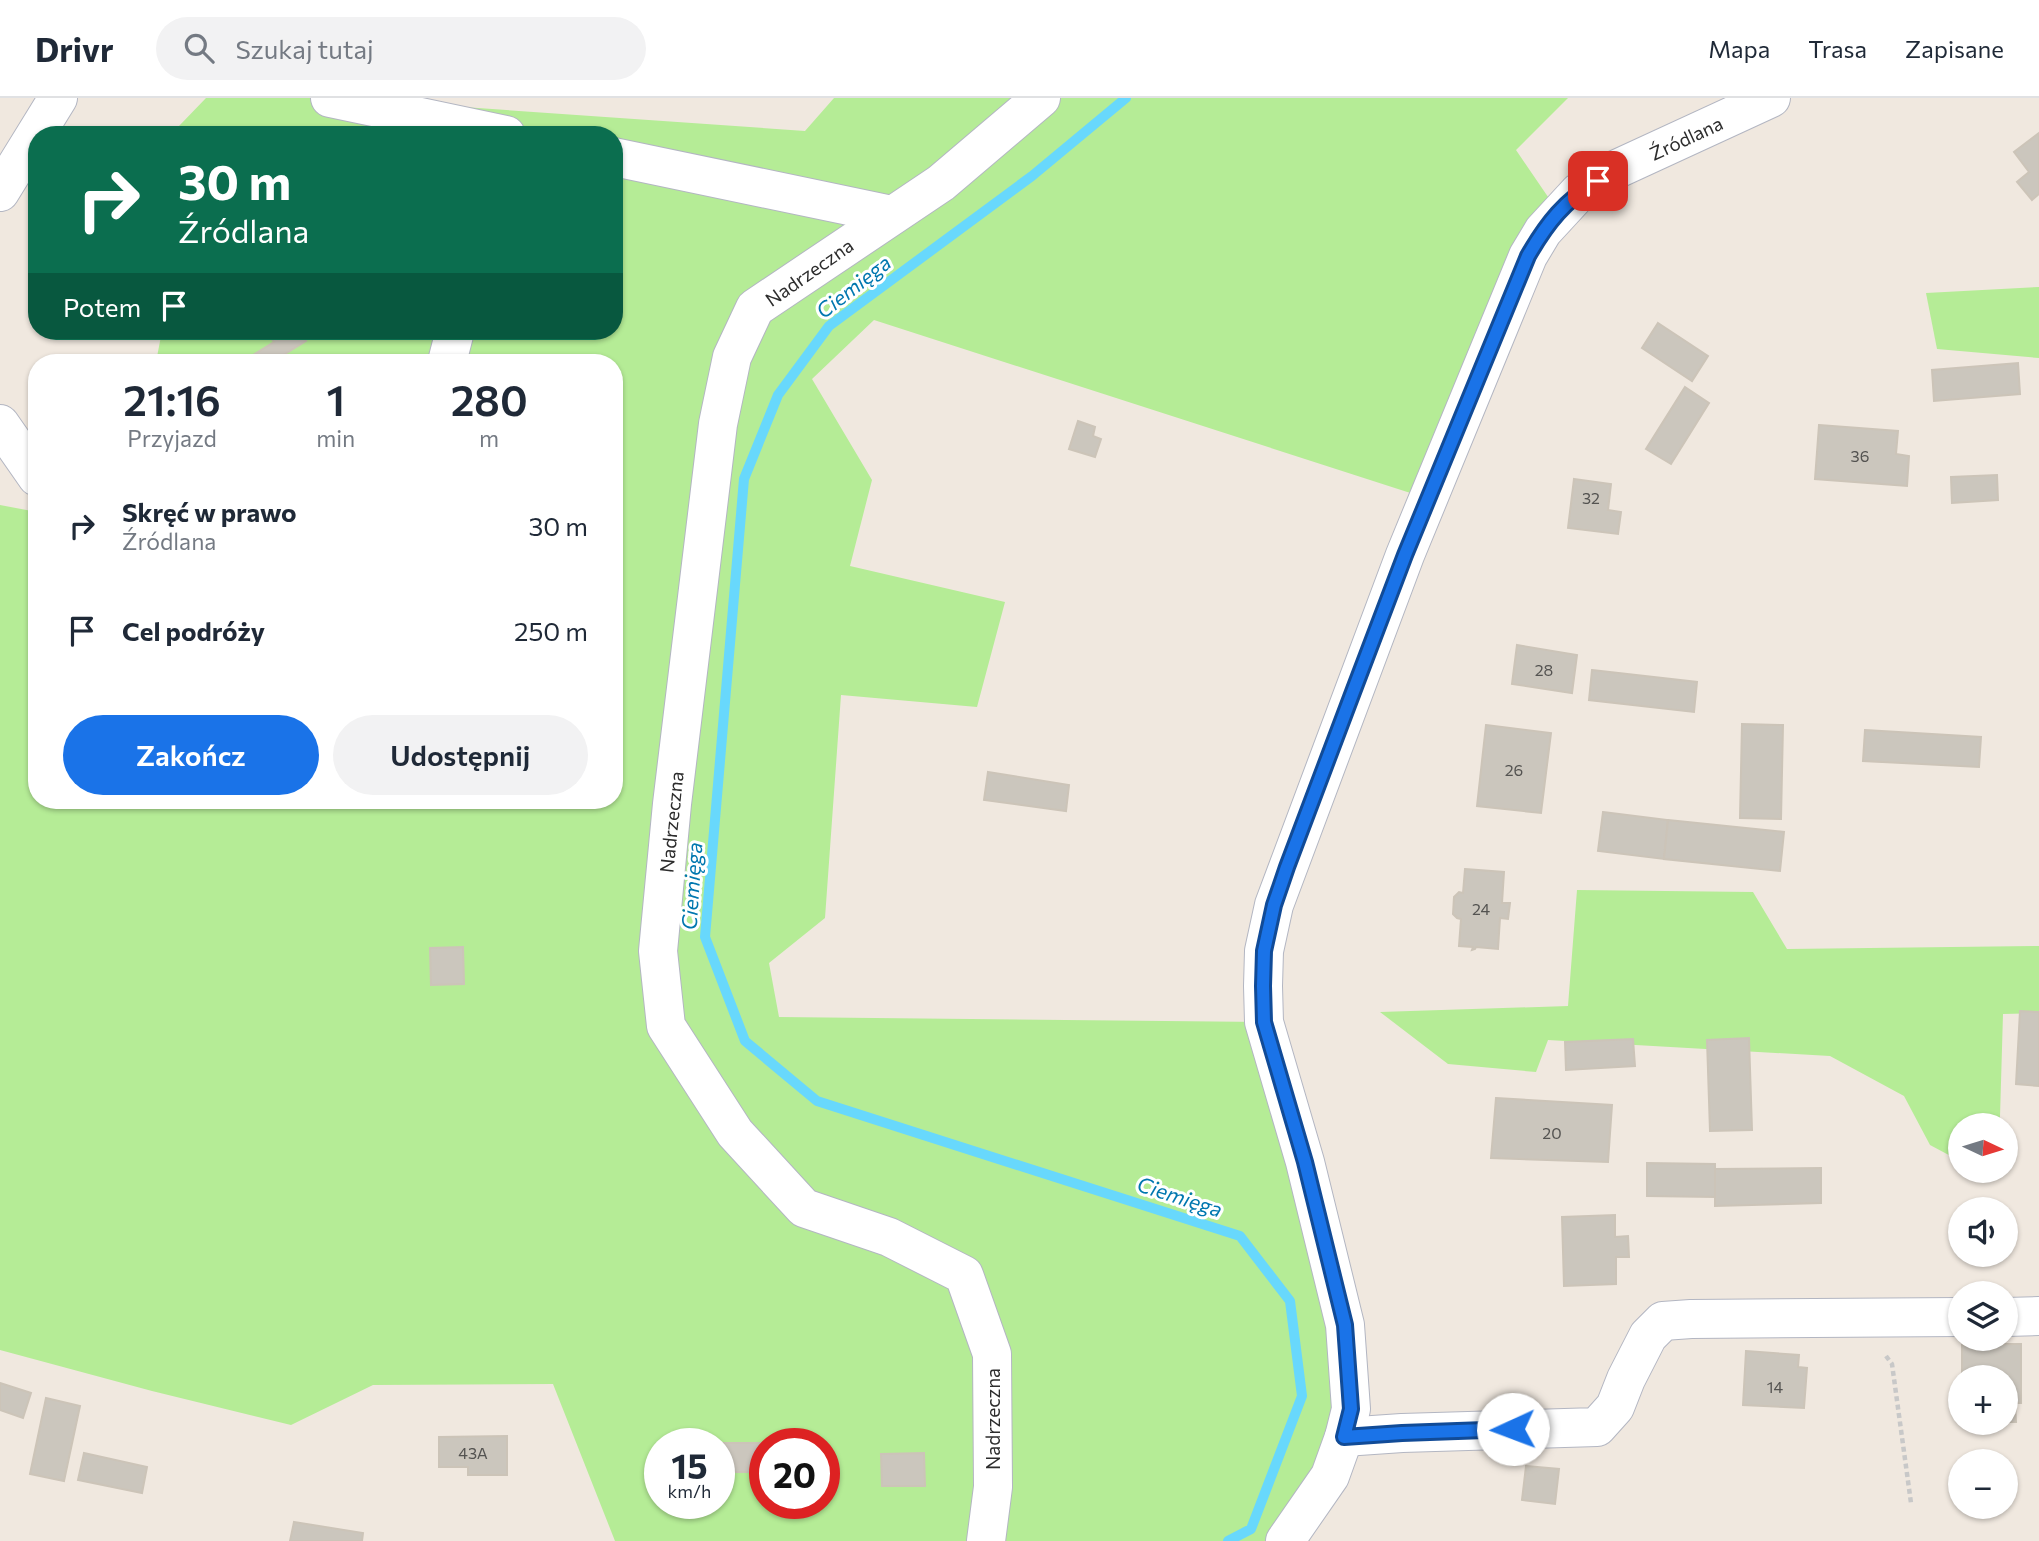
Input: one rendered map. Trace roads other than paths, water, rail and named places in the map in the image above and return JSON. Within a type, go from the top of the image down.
[{"type":"street","points":[[41,126],[58,98]]},
{"type":"street","points":[[330,98],[462,126]]},
{"type":"street","name":"Nadrzeczna","points":[[986,1541],[993,1487],[992,1354],[964,1275],[889,1237],[804,1208],[735,1133],[666,1026],[658,951],[672,804],[718,424],[732,357],[755,308],[941,183],[1041,98]]},
{"type":"street","name":"Źródlana","points":[[1285,1541],[1329,1476],[1351,1409],[1345,1325],[1305,1162],[1264,1022],[1264,951],[1274,905],[1405,555],[1528,256],[1543,231],[1579,192],[1617,169],[1771,98]]},
{"type":"street","points":[[0,192],[28,147]]},
{"type":"street","points":[[623,159],[892,215]]},
{"type":"street","points":[[0,424],[28,464]]},
{"type":"street","points":[[1344,1437],[1597,1427],[1615,1407],[1648,1336],[1663,1321],[1948,1317]]},
{"type":"street","points":[[2018,1317],[2039,1317]]},
{"type":"waterway","name":"Ciemięga","points":[[1126,98],[1032,176],[829,326],[778,395],[744,479],[705,937],[745,1041],[817,1101],[1240,1236],[1290,1301],[1302,1396],[1251,1529],[1228,1541]]}]
